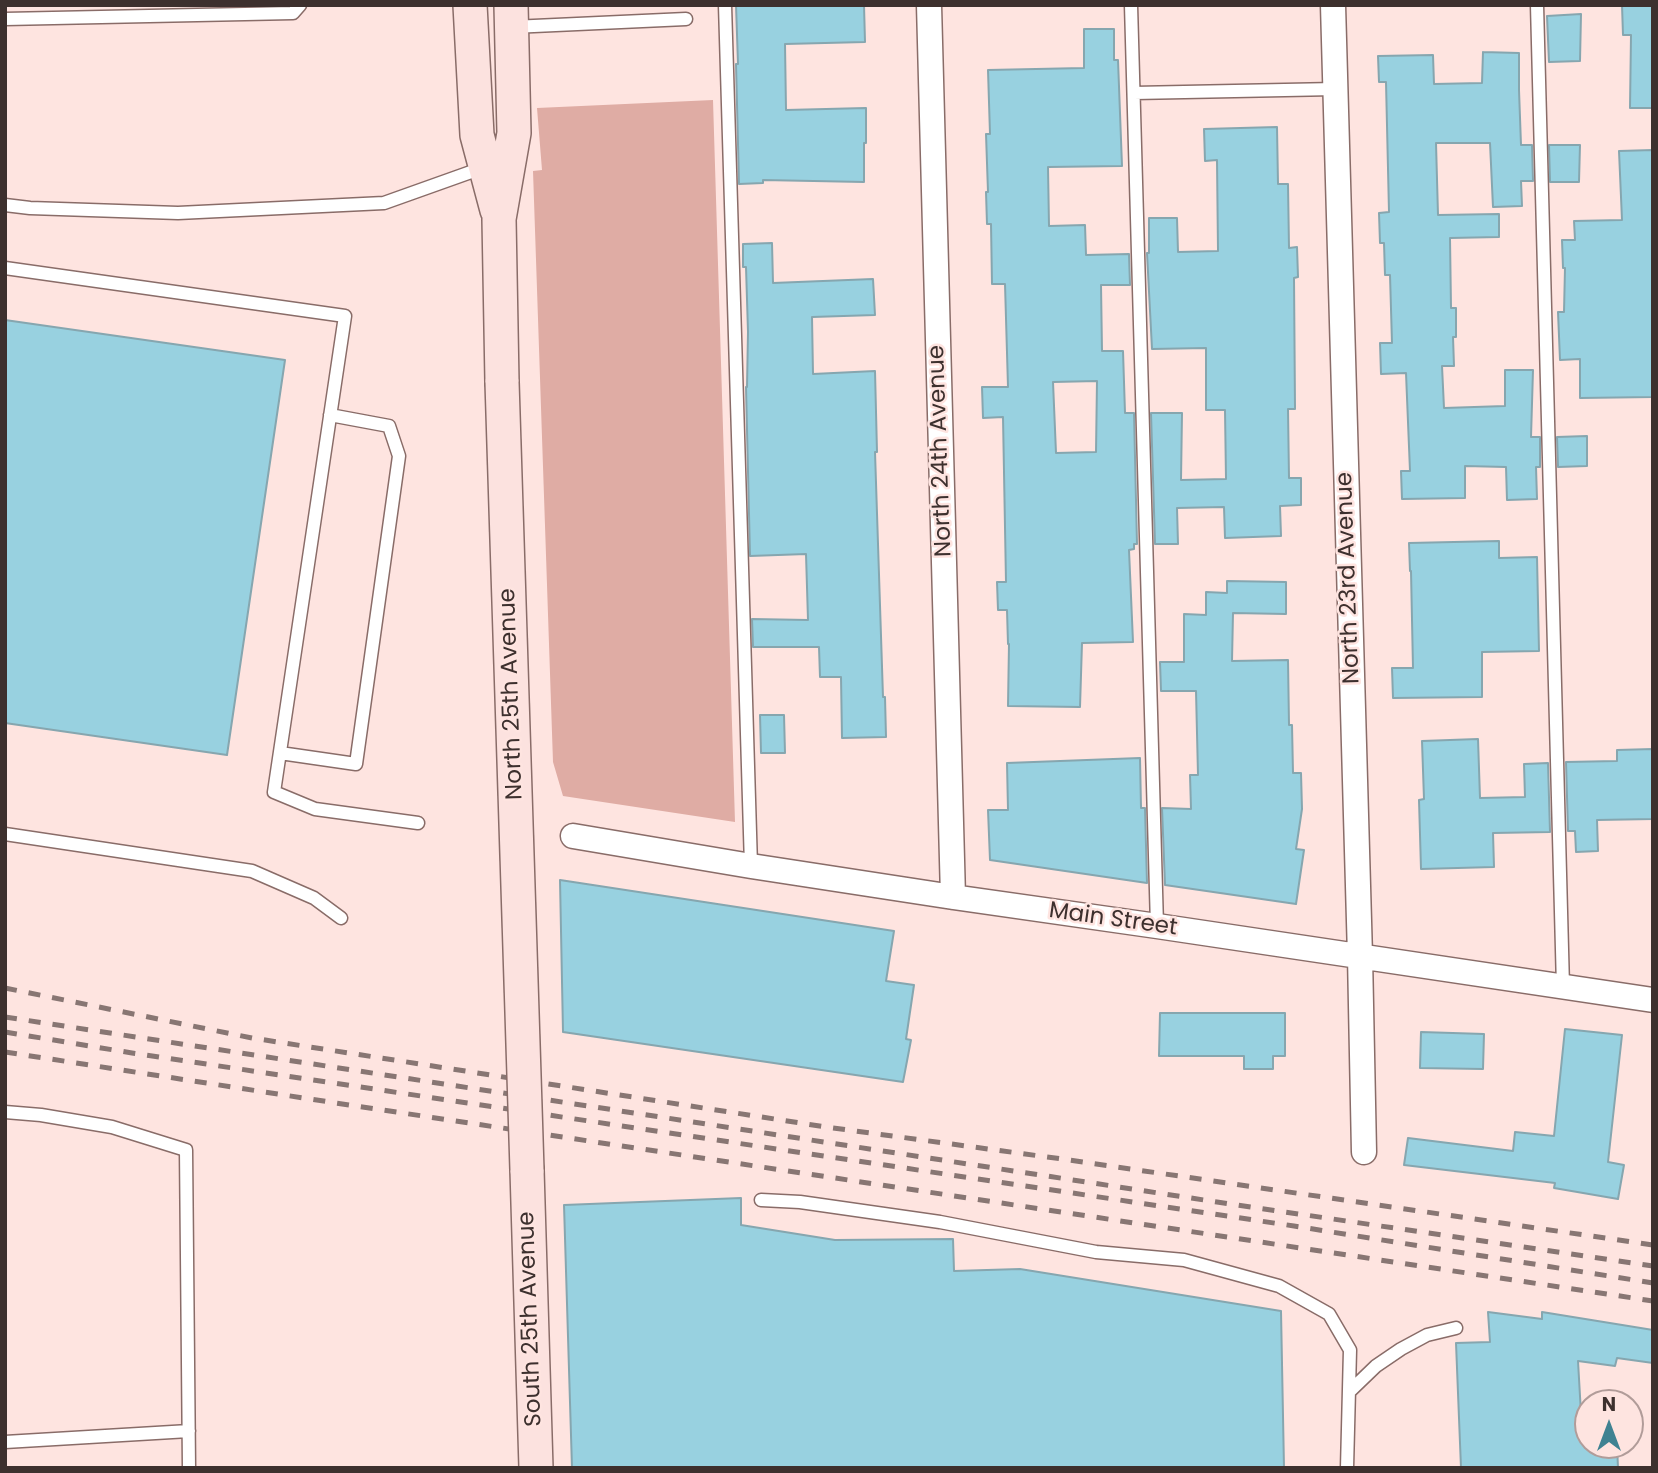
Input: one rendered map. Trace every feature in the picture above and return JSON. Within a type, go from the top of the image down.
[{"type":"main road","name":"North 25th Avenue","points":[[470,5],[477,135],[499,219]]},
{"type":"main road","name":"North 25th Avenue","points":[[511,16],[514,133],[499,219],[527,1170]]},
{"type":"main road","name":"South 25th Avenue","points":[[527,1170],[536,1468]]},
{"type":"street","name":"North 24th Avenue","points":[[929,5],[953,897]]},
{"type":"street","name":"North 23rd Avenue","points":[[1333,5],[1364,1152]]},
{"type":"street","name":"Main Street","points":[[573,836],[953,897],[1653,1000]]},
{"type":"lane","points":[[5,19],[293,13],[300,5]]},
{"type":"lane","points":[[725,5],[751,866]]},
{"type":"lane","points":[[1131,5],[1157,926]]},
{"type":"lane","points":[[1537,5],[1563,987]]},
{"type":"lane","points":[[511,16],[686,19]]},
{"type":"lane","points":[[1134,93],[1335,89]]},
{"type":"lane","points":[[5,205],[178,213],[384,203],[485,166]]},
{"type":"lane","points":[[5,268],[345,316],[274,792],[315,809],[418,823]]},
{"type":"lane","points":[[280,753],[356,764],[399,456],[389,426],[330,415]]},
{"type":"lane","points":[[5,834],[252,871],[314,898],[341,918]]},
{"type":"lane","points":[[5,1112],[112,1127],[186,1150],[189,1468]]},
{"type":"lane","points":[[761,1200],[800,1202],[940,1222],[1096,1252],[1184,1261],[1279,1286],[1329,1314],[1350,1350],[1347,1468]]},
{"type":"lane","points":[[1349,1392],[1376,1366],[1401,1349],[1427,1335],[1456,1328]]},
{"type":"lane","points":[[5,1442],[189,1432]]},
{"type":"shaded area","points":[[713,100],[735,822],[563,796],[553,762],[533,171],[542,170],[537,108]]},
{"type":"building","points":[[736,5],[864,5],[865,42],[785,44],[786,110],[866,108],[864,182],[763,180],[763,183],[739,184]]},
{"type":"building","points":[[1622,5],[1653,5],[1653,108],[1630,108],[1631,35],[1623,35]]},
{"type":"building","points":[[1581,14],[1580,61],[1549,62],[1547,16]]},
{"type":"building","points":[[1084,29],[1114,29],[1114,60],[1118,60],[1122,166],[1048,167],[1049,226],[1085,225],[1086,255],[1129,254],[1130,285],[1101,285],[1102,351],[1123,351],[1125,413],[1134,413],[1137,544],[1134,544],[1134,549],[1129,550],[1133,642],[1082,643],[1080,707],[1008,706],[1007,610],[998,610],[997,582],[1006,582],[1003,417],[983,418],[982,387],[1008,387],[1005,284],[992,284],[991,224],[987,224],[986,134],[990,134],[988,70],[1084,68]],"holes":[[[1097,381],[1096,452],[1056,453],[1053,382]]]},
{"type":"building","points":[[1483,52],[1519,53],[1521,145],[1532,145],[1533,181],[1521,181],[1522,206],[1493,207],[1490,143],[1436,143],[1438,215],[1499,214],[1499,237],[1450,238],[1451,308],[1456,308],[1456,337],[1453,337],[1454,366],[1442,366],[1444,408],[1505,406],[1505,370],[1533,370],[1531,437],[1540,437],[1540,467],[1536,467],[1537,499],[1507,500],[1506,467],[1465,466],[1465,498],[1402,499],[1401,471],[1410,471],[1406,373],[1381,374],[1380,343],[1392,343],[1390,275],[1385,275],[1384,243],[1380,243],[1379,213],[1389,212],[1386,82],[1379,82],[1378,56],[1433,55],[1434,84],[1482,83]]},
{"type":"building","points":[[1277,127],[1278,184],[1288,184],[1289,248],[1297,247],[1298,277],[1294,278],[1295,409],[1288,409],[1289,478],[1301,478],[1301,505],[1280,506],[1281,536],[1225,538],[1224,507],[1177,508],[1178,544],[1155,544],[1151,413],[1182,413],[1181,480],[1226,479],[1225,410],[1206,410],[1206,348],[1152,349],[1147,253],[1149,218],[1177,218],[1178,252],[1218,251],[1217,160],[1205,161],[1204,129]]},
{"type":"building","points":[[1549,145],[1580,145],[1579,182],[1550,182]]},
{"type":"building","points":[[1653,150],[1653,397],[1580,398],[1580,359],[1560,360],[1558,312],[1564,312],[1565,268],[1562,240],[1575,240],[1574,221],[1622,220],[1619,151]]},
{"type":"building","points":[[772,243],[773,283],[873,279],[875,315],[812,317],[813,374],[875,371],[875,452],[886,737],[842,738],[841,677],[820,677],[819,647],[753,647],[752,619],[808,620],[806,554],[750,556],[746,387],[748,332],[743,244]]},
{"type":"building","points":[[5,320],[285,360],[227,755],[5,723]]},
{"type":"building","points":[[1587,436],[1587,466],[1558,467],[1557,437]]},
{"type":"building","points":[[1499,541],[1499,558],[1537,557],[1539,651],[1482,652],[1482,697],[1393,698],[1392,668],[1413,668],[1409,543]]},
{"type":"building","points":[[1227,581],[1286,582],[1286,614],[1233,613],[1232,661],[1288,660],[1293,773],[1301,773],[1302,809],[1296,849],[1304,850],[1296,904],[1165,885],[1162,808],[1191,809],[1190,775],[1198,775],[1196,691],[1161,691],[1160,662],[1184,662],[1184,614],[1206,615],[1206,592],[1227,593]]},
{"type":"building","points":[[760,715],[784,715],[785,753],[761,753]]},
{"type":"building","points":[[1478,739],[1480,798],[1525,797],[1524,764],[1548,763],[1550,832],[1493,833],[1494,867],[1421,869],[1419,800],[1424,799],[1422,741]]},
{"type":"building","points":[[1653,749],[1653,819],[1597,820],[1598,851],[1576,852],[1575,831],[1568,831],[1566,762],[1617,761],[1617,750]]},
{"type":"building","points":[[1140,758],[1141,808],[1145,808],[1147,883],[990,860],[988,810],[1008,810],[1007,763]]},
{"type":"building","points":[[560,880],[894,931],[886,981],[914,985],[906,1039],[911,1040],[903,1082],[563,1032]]},
{"type":"building","points":[[1160,1013],[1285,1013],[1285,1056],[1273,1056],[1273,1069],[1244,1069],[1244,1056],[1159,1056]]},
{"type":"building","points":[[1565,1029],[1622,1035],[1608,1162],[1624,1165],[1618,1199],[1554,1188],[1555,1183],[1404,1165],[1408,1138],[1513,1151],[1515,1132],[1554,1136]]},
{"type":"building","points":[[1421,1032],[1484,1034],[1483,1069],[1420,1068]]},
{"type":"building","points":[[741,1198],[741,1225],[835,1240],[953,1239],[954,1271],[1020,1269],[1281,1311],[1284,1468],[572,1468],[564,1205]]},
{"type":"building","points":[[1488,1312],[1542,1319],[1542,1312],[1653,1330],[1653,1363],[1617,1358],[1615,1366],[1578,1361],[1580,1389],[1574,1389],[1574,1459],[1618,1459],[1618,1468],[1461,1468],[1456,1343],[1490,1342]]},
{"type":"railway","points":[[5,988],[252,1038],[826,1127],[1653,1245]]},
{"type":"railway","points":[[5,1017],[1653,1266]]},
{"type":"railway","points":[[5,1032],[1294,1226],[1653,1283]]},
{"type":"railway","points":[[5,1052],[1653,1301]]}]
